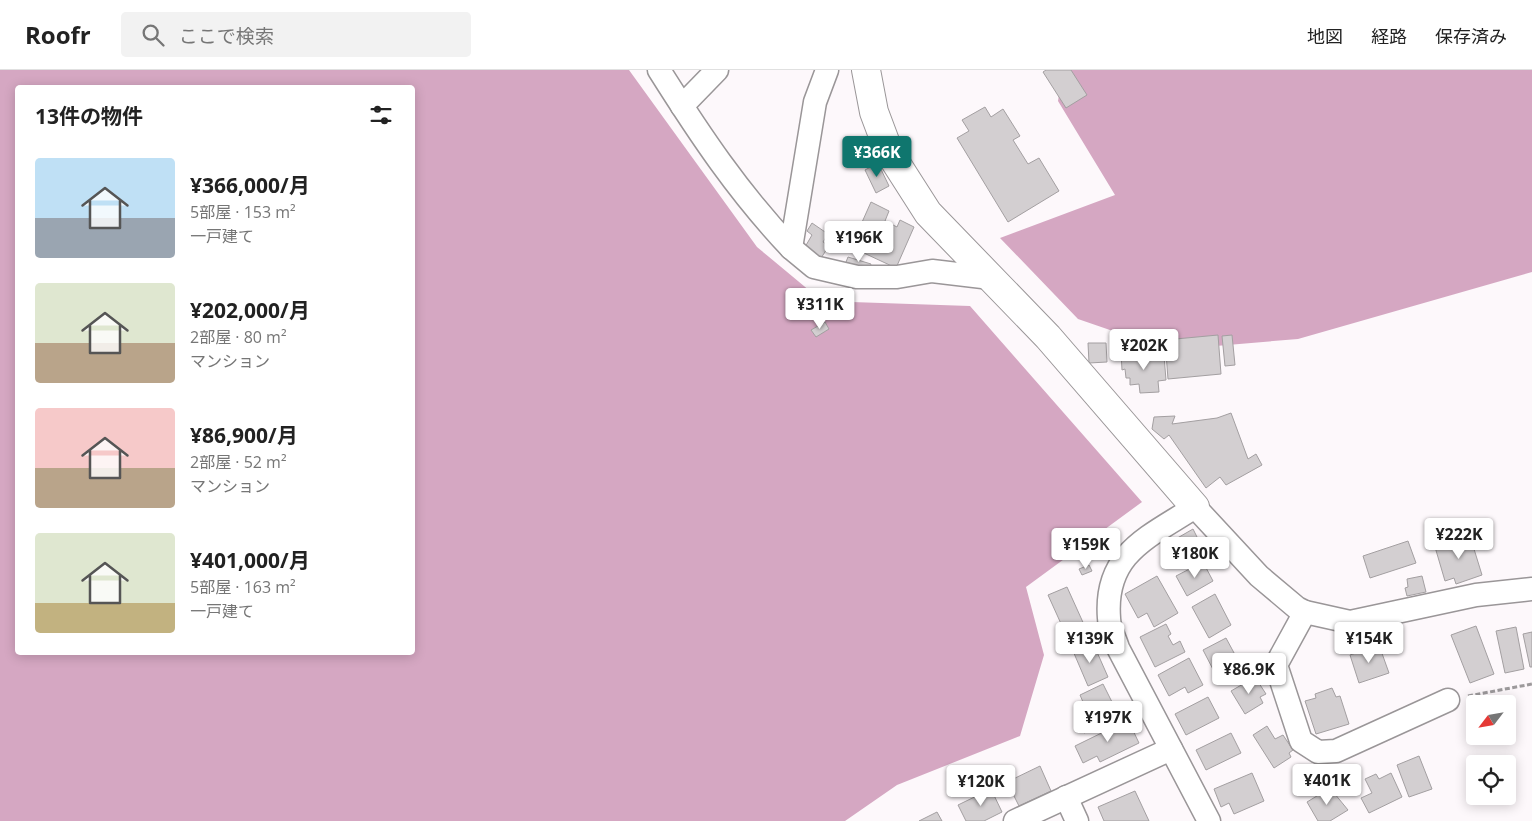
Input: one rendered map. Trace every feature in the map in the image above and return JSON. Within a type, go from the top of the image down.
[{"type":"street","points":[[659,70],[720,164],[754,209],[791,248],[814,267],[858,277],[897,277],[932,271],[991,278]]},
{"type":"street","points":[[682,106],[717,70]]},
{"type":"street","points":[[791,248],[815,102],[827,70]]},
{"type":"street","points":[[864,71],[874,112],[889,152],[928,213],[1048,336],[1195,507],[1259,576],[1296,608],[1305,612],[1350,622],[1476,595],[1532,589]]},
{"type":"street","points":[[1195,507],[1125,555],[1111,579],[1109,619],[1118,648],[1209,821]]},
{"type":"street","points":[[1305,612],[1276,665],[1301,742],[1318,752],[1336,751],[1448,700]]},
{"type":"street","points":[[1015,821],[1171,749]]},
{"type":"street","points":[[1066,797],[1077,821]]},
{"type":"path","points":[[1448,700],[1532,684]]},
{"type":"shaded area","points":[[0,70],[629,70],[757,247],[822,301],[970,306],[1142,502],[1026,587],[1044,655],[1020,736],[897,785],[845,821],[0,821]]},
{"type":"shaded area","points":[[1063,70],[1532,70],[1532,272],[1298,339],[1168,350],[1078,319],[1000,238],[1115,195],[1058,101]]},
{"type":"building","points":[[1046,70],[1071,70],[1087,95],[1066,108],[1043,72]]},
{"type":"building","points":[[985,107],[991,117],[1003,109],[1020,136],[1013,140],[1028,164],[1039,158],[1059,191],[1008,222],[957,138],[969,131],[962,120]]},
{"type":"building","points":[[878,163],[889,186],[876,193],[865,170]]},
{"type":"building","points":[[871,202],[889,211],[885,221],[897,227],[900,220],[914,227],[896,268],[851,247]]},
{"type":"building","points":[[812,223],[828,234],[823,242],[829,246],[821,258],[805,247],[812,235],[807,231]]},
{"type":"building","points":[[848,257],[871,264],[869,270],[846,262]]},
{"type":"building","points":[[825,322],[829,329],[816,337],[811,330]]},
{"type":"building","points":[[1218,335],[1221,374],[1168,379],[1165,340]]},
{"type":"building","points":[[1232,335],[1235,365],[1225,366],[1222,336]]},
{"type":"building","points":[[1088,343],[1106,343],[1107,362],[1089,363]]},
{"type":"building","points":[[1137,352],[1138,358],[1164,356],[1166,380],[1158,381],[1159,392],[1140,393],[1139,384],[1130,385],[1130,378],[1126,378],[1125,369],[1122,370],[1121,353]]},
{"type":"building","points":[[1231,413],[1248,459],[1256,454],[1262,465],[1226,485],[1220,477],[1206,488],[1169,435],[1164,439],[1152,429],[1154,417],[1175,416],[1172,424],[1217,418]]},
{"type":"building","points":[[1193,529],[1204,551],[1179,565],[1167,544]]},
{"type":"building","points":[[1470,536],[1482,575],[1456,584],[1454,578],[1445,581],[1435,547]]},
{"type":"building","points":[[1408,541],[1416,563],[1370,578],[1363,556]]},
{"type":"building","points":[[1203,562],[1213,581],[1187,596],[1176,576]]},
{"type":"building","points":[[1089,565],[1092,571],[1082,575],[1079,569]]},
{"type":"building","points":[[1157,576],[1178,613],[1154,627],[1147,613],[1138,618],[1125,594]]},
{"type":"building","points":[[1422,576],[1426,592],[1407,596],[1405,588],[1408,587],[1407,579]]},
{"type":"building","points":[[1067,587],[1086,629],[1067,637],[1048,595]]},
{"type":"building","points":[[1215,594],[1231,625],[1209,638],[1192,607]]},
{"type":"building","points":[[1166,624],[1171,634],[1168,636],[1173,645],[1180,641],[1185,652],[1155,667],[1140,637]]},
{"type":"building","points":[[1476,626],[1494,674],[1470,683],[1451,635]]},
{"type":"building","points":[[1516,627],[1524,669],[1505,673],[1496,631]]},
{"type":"building","points":[[1532,632],[1532,667],[1530,667],[1523,634]]},
{"type":"building","points":[[1226,638],[1240,664],[1217,677],[1203,650]]},
{"type":"building","points":[[1093,643],[1108,677],[1088,686],[1073,651]]},
{"type":"building","points":[[1379,645],[1389,673],[1359,683],[1350,655]]},
{"type":"building","points":[[1189,658],[1203,685],[1188,693],[1185,687],[1169,696],[1158,675]]},
{"type":"building","points":[[1255,677],[1266,694],[1260,697],[1263,703],[1245,714],[1231,691]]},
{"type":"building","points":[[1103,684],[1119,716],[1084,733],[1075,714],[1075,706],[1083,702],[1080,695]]},
{"type":"building","points":[[1332,688],[1336,697],[1340,696],[1349,724],[1316,734],[1305,701],[1316,698],[1315,694]]},
{"type":"building","points":[[1208,697],[1219,718],[1186,735],[1175,714]]},
{"type":"building","points":[[1128,720],[1139,743],[1100,762],[1097,756],[1083,763],[1075,746]]},
{"type":"building","points":[[1267,726],[1275,739],[1283,735],[1293,750],[1289,753],[1291,757],[1274,768],[1253,735]]},
{"type":"building","points":[[1231,733],[1241,753],[1206,770],[1196,750]]},
{"type":"building","points":[[1419,756],[1432,789],[1409,797],[1397,765]]},
{"type":"building","points":[[1040,766],[1051,791],[1019,806],[1007,782]]},
{"type":"building","points":[[1252,773],[1264,801],[1234,814],[1229,803],[1221,807],[1214,789]]},
{"type":"building","points":[[1391,773],[1402,797],[1369,813],[1361,798],[1372,793],[1365,779],[1376,774],[1379,779]]},
{"type":"building","points":[[1330,788],[1348,810],[1330,821],[1318,821],[1307,802]]},
{"type":"building","points":[[991,789],[1002,812],[984,821],[966,821],[958,805]]},
{"type":"building","points":[[1135,791],[1149,821],[1104,821],[1098,807]]},
{"type":"building","points":[[937,812],[942,821],[919,821]]}]
